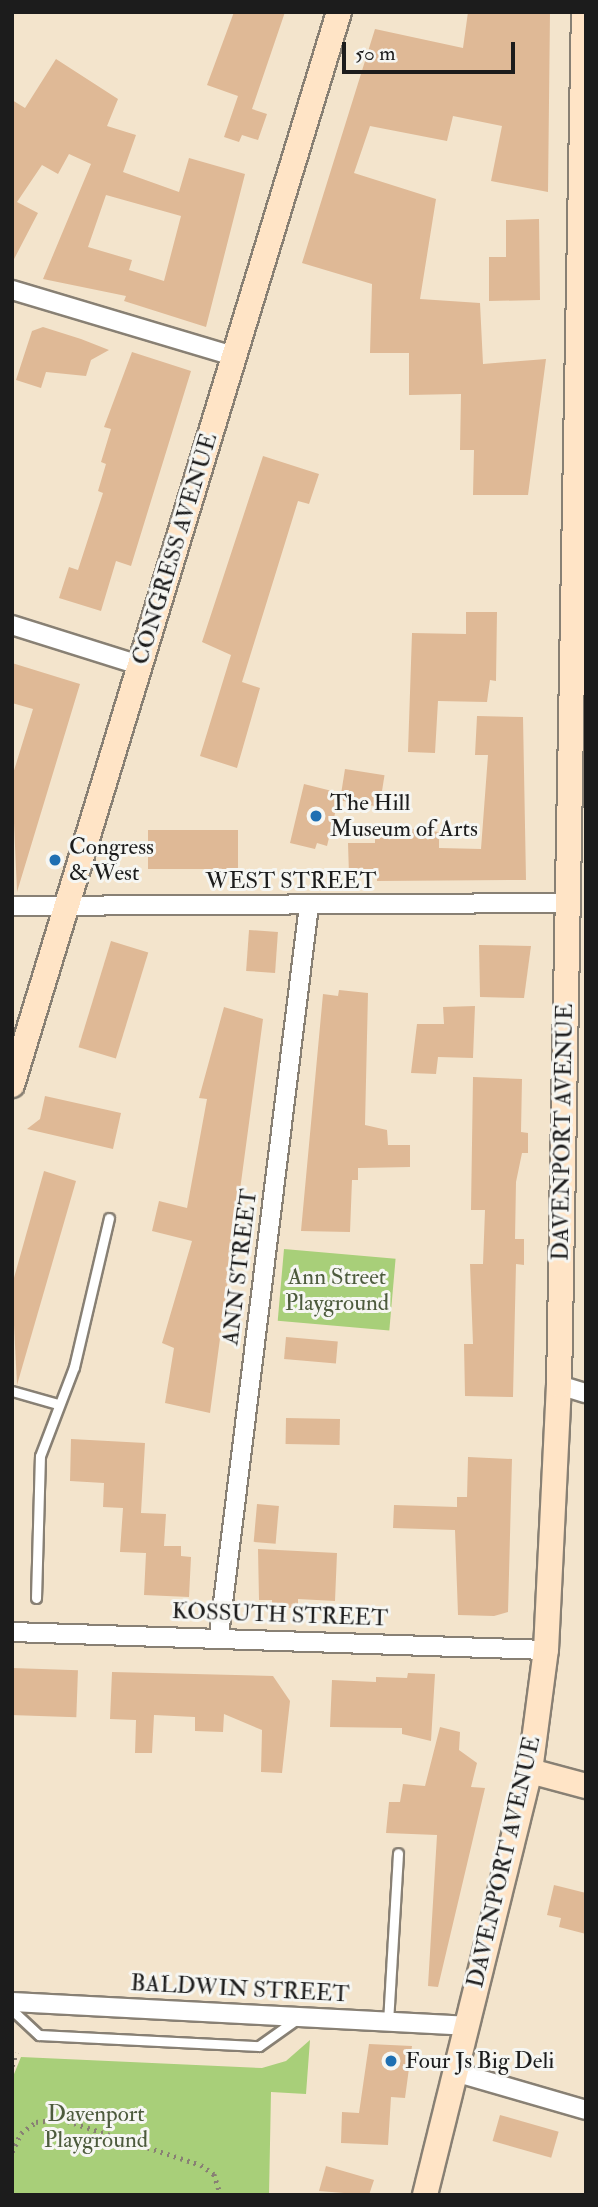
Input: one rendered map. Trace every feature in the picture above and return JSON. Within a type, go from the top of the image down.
[{"type":"main road","name":"CONGRESS AVENUE","points":[[12,1086],[339,12]]},
{"type":"main road","name":"DAVENPORT AVENUE","points":[[425,2195],[530,1771],[546,1650],[574,1062],[569,903],[584,12]]},
{"type":"main road","points":[[530,1771],[586,1786]]},
{"type":"street","points":[[12,290],[234,356]]},
{"type":"street","points":[[12,625],[139,665]]},
{"type":"street","name":"WEST STREET","points":[[12,906],[569,903]]},
{"type":"street","name":"ANN STREET","points":[[219,1636],[309,905]]},
{"type":"street","points":[[559,1385],[586,1393]]},
{"type":"street","name":"KOSSUTH STREET","points":[[12,1632],[219,1636],[546,1650]]},
{"type":"street","name":"BALDWIN STREET","points":[[12,2001],[466,2026]]},
{"type":"street","points":[[456,2071],[586,2110]]},
{"type":"lane","points":[[36,1598],[40,1456],[74,1367],[109,1218]]},
{"type":"lane","points":[[12,1391],[58,1404]]},
{"type":"lane","points":[[388,2022],[398,1853]]},
{"type":"lane","points":[[12,2010],[39,2035],[259,2046],[300,2017]]},
{"type":"path","points":[[12,2066],[16,2053]]},
{"type":"path","points":[[12,2152],[21,2133],[36,2122],[61,2119],[201,2165],[214,2174],[221,2195]]},
{"type":"green space","name":"Ann Street Playground","points":[[284,1249],[396,1259],[389,1330],[278,1321]]},
{"type":"green space","name":"Davenport Playground","points":[[310,2040],[306,2094],[271,2092],[269,2195],[12,2195],[12,2079],[21,2057],[262,2068],[286,2061]]},
{"type":"building","points":[[234,12],[285,12],[252,109],[267,114],[258,140],[242,135],[239,142],[224,137],[238,96],[207,85]]},
{"type":"building","points":[[468,12],[550,12],[548,192],[491,181],[502,126],[453,116],[447,141],[370,126],[354,173],[436,199],[420,299],[480,303],[483,364],[546,359],[528,495],[473,495],[474,450],[460,450],[461,394],[409,395],[409,353],[370,353],[372,284],[302,263],[375,29],[463,48]]},
{"type":"building","points":[[56,59],[118,99],[107,126],[136,135],[123,172],[179,192],[189,158],[245,174],[206,327],[124,301],[126,296],[43,279],[91,164],[69,154],[58,174],[42,165],[17,202],[38,213],[12,263],[12,100],[25,108]],"holes":[[[106,195],[181,216],[164,281],[129,270],[132,260],[88,247]]]},
{"type":"building","points":[[539,219],[540,300],[489,301],[489,257],[506,257],[506,220]]},
{"type":"building","points":[[43,327],[109,350],[91,360],[86,376],[46,372],[41,388],[16,380],[32,331]]},
{"type":"building","points":[[132,352],[191,371],[131,566],[116,561],[101,611],[59,598],[69,567],[78,570],[103,493],[98,491],[106,464],[101,462],[111,429],[104,427]]},
{"type":"building","points":[[263,456],[319,474],[309,504],[298,501],[242,682],[260,688],[237,768],[200,756],[231,655],[202,642]]},
{"type":"building","points":[[466,612],[497,612],[496,681],[490,680],[487,702],[438,701],[435,753],[408,752],[412,633],[466,634]]},
{"type":"building","points":[[12,663],[80,684],[17,892],[12,777],[33,709],[12,703]]},
{"type":"building","points":[[477,716],[523,717],[526,880],[377,881],[377,875],[349,875],[348,843],[375,843],[375,825],[439,832],[439,848],[481,849],[488,755],[475,755]]},
{"type":"building","points":[[345,769],[385,775],[380,807],[340,801]]},
{"type":"building","points":[[304,784],[340,793],[327,846],[317,843],[315,849],[290,843]]},
{"type":"building","points":[[148,830],[238,830],[238,869],[148,869]]},
{"type":"building","points":[[249,930],[278,932],[275,973],[246,971]]},
{"type":"building","points":[[111,941],[148,952],[116,1059],[79,1047]]},
{"type":"building","points":[[479,945],[531,946],[524,998],[480,997]]},
{"type":"building","points":[[339,990],[368,993],[365,1125],[387,1130],[388,1145],[410,1145],[410,1167],[358,1168],[358,1180],[352,1180],[350,1232],[301,1231],[323,994],[338,996]]},
{"type":"building","points":[[475,1006],[473,1058],[438,1057],[436,1074],[411,1073],[417,1024],[444,1024],[443,1007]]},
{"type":"building","points":[[224,1007],[263,1019],[210,1413],[165,1403],[174,1348],[162,1343],[192,1241],[152,1231],[159,1201],[187,1208],[207,1099],[199,1098]]},
{"type":"building","points":[[473,1077],[522,1079],[521,1132],[528,1133],[528,1153],[522,1153],[516,1182],[515,1239],[524,1239],[524,1265],[516,1264],[513,1397],[465,1396],[464,1344],[473,1344],[470,1264],[483,1264],[485,1210],[471,1210]]},
{"type":"building","points":[[45,1096],[121,1113],[113,1149],[27,1129],[40,1119]]},
{"type":"building","points":[[44,1171],[76,1181],[17,1385],[12,1285]]},
{"type":"building","points":[[286,1337],[338,1342],[336,1363],[284,1359]]},
{"type":"building","points":[[286,1418],[340,1419],[340,1445],[286,1444]]},
{"type":"building","points":[[71,1439],[145,1443],[141,1513],[166,1514],[164,1546],[181,1546],[181,1556],[191,1557],[189,1597],[144,1595],[146,1553],[120,1552],[123,1508],[103,1507],[104,1483],[70,1481]]},
{"type":"building","points":[[468,1457],[512,1459],[508,1612],[494,1616],[458,1615],[455,1530],[393,1528],[394,1505],[457,1507],[457,1497],[467,1497]]},
{"type":"building","points":[[257,1504],[279,1506],[276,1544],[254,1542]]},
{"type":"building","points":[[258,1549],[337,1553],[335,1601],[298,1599],[298,1608],[272,1608],[272,1600],[259,1600]]},
{"type":"building","points":[[12,1668],[78,1670],[76,1717],[12,1715]]},
{"type":"building","points":[[112,1672],[273,1676],[290,1701],[282,1773],[261,1772],[262,1730],[224,1714],[223,1732],[195,1731],[195,1717],[154,1715],[152,1753],[135,1753],[136,1720],[110,1719]]},
{"type":"building","points":[[408,1673],[435,1674],[431,1741],[402,1734],[402,1728],[330,1727],[332,1680],[376,1682],[376,1677],[407,1678]]},
{"type":"building","points":[[440,1727],[460,1732],[459,1750],[477,1763],[471,1787],[485,1788],[438,1987],[428,1986],[437,1835],[386,1833],[389,1802],[400,1802],[403,1784],[425,1786]]},
{"type":"building","points":[[554,1885],[586,1893],[586,1934],[559,1927],[561,1918],[547,1915]]},
{"type":"building","points":[[369,2044],[412,2046],[405,2098],[391,2097],[388,2145],[341,2143],[342,2112],[359,2113]]},
{"type":"building","points":[[500,2115],[559,2132],[551,2158],[493,2141]]},
{"type":"building","points":[[326,2166],[374,2180],[369,2195],[319,2191]]},
{"type":"place","name":"The Hill Museum of Arts","points":[[316,816]]},
{"type":"place","name":"Congress & West","points":[[55,860]]},
{"type":"place","name":"Four Js Big Deli","points":[[391,2061]]}]
